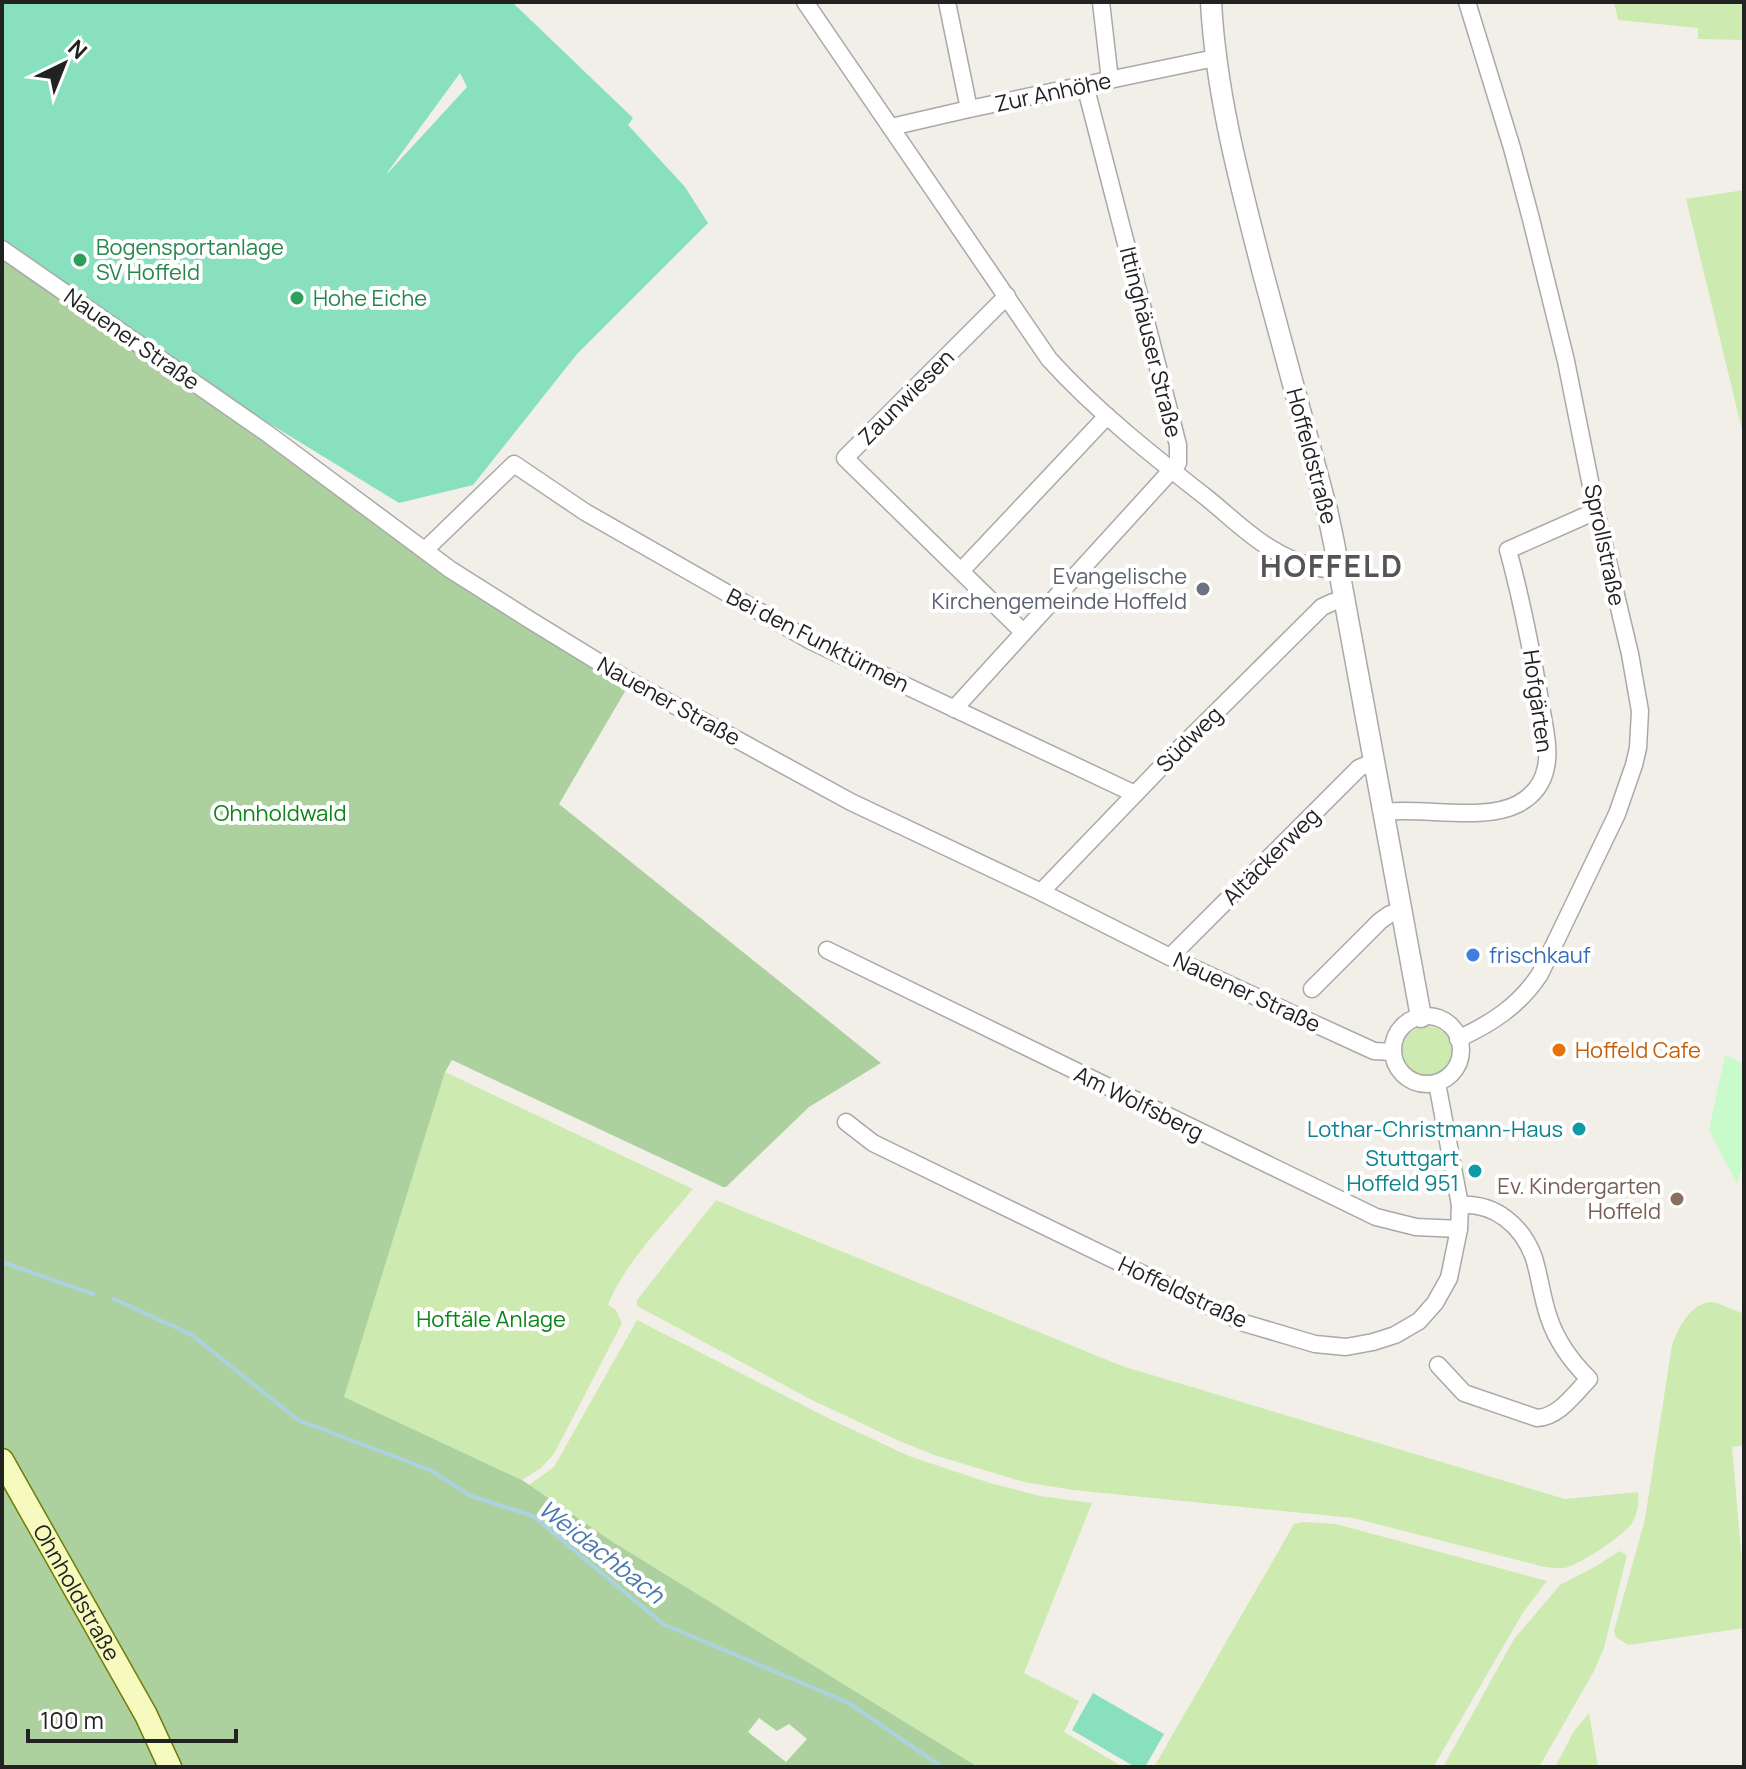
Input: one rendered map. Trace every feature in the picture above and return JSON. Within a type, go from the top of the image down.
[{"type":"main road","name":"Ohnholdstraße","points":[[2,1460],[148,1720],[170,1767]]},
{"type":"street","points":[[805,2],[1049,359],[1075,387],[1171,470],[1270,548],[1311,567],[1340,570]]},
{"type":"street","points":[[947,2],[969,109]]},
{"type":"street","points":[[1101,2],[1110,80]]},
{"type":"street","name":"Hoffeldstraße","points":[[1211,2],[1215,58],[1237,175],[1327,510],[1340,570],[1421,1017]]},
{"type":"street","name":"Sprollstraße","points":[[1458,1039],[1497,1018],[1528,993],[1540,974],[1617,814],[1638,748],[1640,711],[1566,361],[1512,148],[1467,2]]},
{"type":"street","name":"Zur Anhöhe","points":[[891,127],[1215,58]]},
{"type":"street","name":"Ittinghäuser Straße","points":[[954,709],[1178,463],[1178,445],[1085,85]]},
{"type":"street","name":"Nauener Straße","points":[[2,249],[256,425],[418,546],[628,680],[851,802],[1170,957],[1374,1051],[1393,1052]]},
{"type":"street","name":"Zaunwiesen","points":[[1007,296],[845,458],[1023,632]]},
{"type":"street","points":[[961,571],[1107,416]]},
{"type":"street","name":"Bei den Funktürmen","points":[[418,546],[514,464],[585,512],[798,633],[1135,794]]},
{"type":"street","name":"Hofgärten","points":[[1384,812],[1404,809],[1479,813],[1501,810],[1517,805],[1541,784],[1548,755],[1531,644],[1508,550],[1596,511]]},
{"type":"street","name":"Südweg","points":[[1041,892],[1322,607],[1345,599]]},
{"type":"street","name":"Altäckerweg","points":[[1170,957],[1359,768],[1375,761]]},
{"type":"street","points":[[1312,989],[1380,921],[1390,914],[1401,912]]},
{"type":"street","name":"Am Wolfsberg","points":[[827,950],[1376,1217],[1416,1227],[1459,1229]]},
{"type":"street","points":[[1433,1017],[1444,1021],[1458,1039],[1461,1050],[1459,1061],[1446,1078],[1437,1083],[1413,1081],[1396,1064],[1393,1052],[1395,1040],[1400,1029],[1410,1021],[1433,1017]]},
{"type":"street","name":"Hoffeldstraße","points":[[846,1122],[873,1143],[1244,1323],[1315,1344],[1346,1347],[1395,1335],[1419,1321],[1435,1303],[1449,1278],[1459,1229],[1460,1205],[1437,1083]]},
{"type":"street","points":[[1438,1365],[1464,1393],[1537,1418],[1547,1418],[1555,1413],[1589,1379],[1558,1339],[1543,1299],[1532,1254],[1521,1233],[1497,1212],[1484,1207],[1460,1205]]},
{"type":"green space","name":"Hohe Eiche","points":[[2,2],[512,2],[633,118],[628,125],[685,187],[708,223],[577,354],[473,485],[399,503],[223,395],[2,241]],"holes":[[[460,73],[467,87],[387,174]]]},
{"type":"green space","points":[[1614,2],[1744,2],[1744,40],[1698,39],[1698,28],[1618,20]]},
{"type":"green space","points":[[1744,190],[1744,438],[1686,199]]},
{"type":"green space","name":"Ohnholdwald","points":[[2,255],[427,557],[627,688],[559,804],[881,1063],[809,1107],[723,1187],[452,1060],[445,1072],[344,1397],[522,1480],[613,1542],[978,1767],[2,1767]],"holes":[[[759,1718],[777,1731],[789,1724],[807,1739],[786,1762],[748,1732]]]},
{"type":"green space","points":[[1427,1026],[1444,1034],[1452,1051],[1444,1068],[1427,1076],[1410,1068],[1402,1051],[1410,1034]]},
{"type":"green space","points":[[1725,1055],[1744,1064],[1744,1161],[1737,1184],[1709,1130]]},
{"type":"green space","name":"Hoftäle Anlage","points":[[445,1072],[693,1189],[646,1244],[615,1289],[608,1305],[616,1310],[622,1323],[554,1454],[541,1468],[522,1480],[343,1397]]},
{"type":"green space","points":[[716,1200],[1122,1366],[1565,1499],[1638,1492],[1636,1516],[1620,1535],[1580,1562],[1564,1568],[1545,1567],[1353,1518],[1073,1490],[1024,1482],[934,1455],[812,1400],[637,1306],[637,1300]]},
{"type":"green space","points":[[1710,1302],[1744,1314],[1744,1445],[1732,1447],[1744,1585],[1744,1628],[1628,1645],[1616,1637],[1614,1631],[1645,1519],[1672,1345],[1691,1312]]},
{"type":"green space","points":[[637,1320],[909,1456],[1040,1496],[1092,1503],[1024,1673],[1079,1701],[1064,1732],[1123,1767],[978,1767],[613,1542],[529,1485],[554,1467]]},
{"type":"green space","points":[[1294,1524],[1336,1524],[1547,1581],[1522,1614],[1435,1767],[1154,1767]]},
{"type":"green space","points":[[1619,1551],[1627,1555],[1604,1648],[1539,1767],[1443,1767],[1514,1639],[1560,1585]]},
{"type":"green space","points":[[1093,1693],[1164,1734],[1145,1767],[1135,1767],[1072,1730]]},
{"type":"green space","points":[[1589,1713],[1598,1767],[1555,1767],[1574,1731]]},
{"type":"waterway","name":"Weidachbach","points":[[2,1262],[93,1294]]},
{"type":"waterway","name":"Weidachbach","points":[[114,1299],[192,1335],[298,1420],[430,1470],[471,1496],[533,1516],[663,1624],[849,1703],[942,1767]]},
{"type":"place","name":"Bogensportanlage SV Hoffeld","points":[[80,260]]},
{"type":"place","name":"Hohe Eiche","points":[[297,298]]},
{"type":"place","name":"Evangelische Kirchengemeinde Hoffeld","points":[[1203,589]]},
{"type":"place","name":"frischkauf","points":[[1473,955]]},
{"type":"place","name":"Hoffeld Cafe","points":[[1559,1050]]},
{"type":"place","name":"Lothar-Christmann-Haus","points":[[1579,1129]]},
{"type":"place","name":"Stuttgart Hoffeld 951","points":[[1475,1171]]},
{"type":"place","name":"Ev. Kindergarten Hoffeld","points":[[1677,1199]]},
{"type":"district","name":"HOFFELD","points":[[1332,567]]}]
